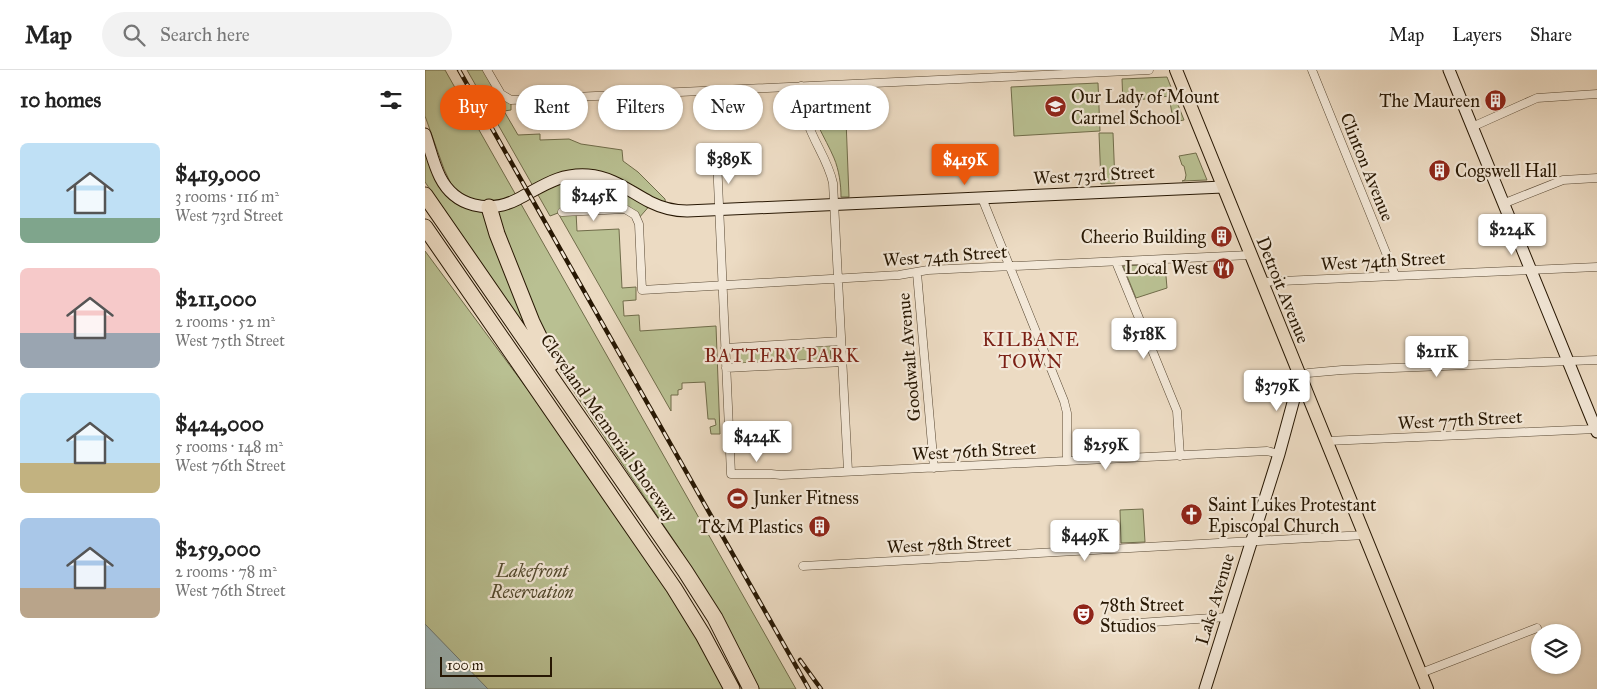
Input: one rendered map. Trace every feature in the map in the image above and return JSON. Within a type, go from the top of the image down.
[{"type":"highway","name":"Cleveland Memorial Shoreway","points":[[425,195],[701,595],[735,655],[751,689]]},
{"type":"highway","points":[[489,207],[497,234],[536,332],[585,426]]},
{"type":"highway","name":"Cleveland Memorial Shoreway","points":[[425,226],[671,582],[707,641],[732,689]]},
{"type":"highway","points":[[425,244],[449,277],[482,309]]},
{"type":"main road","name":"Detroit Avenue","points":[[1176,70],[1427,689]]},
{"type":"street","points":[[487,70],[501,94],[511,100],[773,87]]},
{"type":"street","points":[[823,85],[1149,70]]},
{"type":"street","name":"Clinton Avenue","points":[[1312,70],[1395,275]]},
{"type":"street","points":[[1449,70],[1532,269],[1596,430]]},
{"type":"street","points":[[1471,126],[1537,98],[1597,94]]},
{"type":"street","points":[[811,130],[831,172],[848,471]]},
{"type":"street","name":"West 73rd Street","points":[[425,134],[438,171],[448,188],[465,202],[489,207],[510,202],[553,180],[584,175],[614,181],[652,203],[665,208],[687,211],[1223,187]]},
{"type":"street","points":[[717,160],[726,368],[843,362]]},
{"type":"street","points":[[1505,203],[1563,180],[1597,178]]},
{"type":"street","points":[[982,198],[1064,401],[1067,413],[1067,462]]},
{"type":"street","name":"West 74th Street","points":[[562,212],[625,209],[635,215],[639,224],[642,290],[838,279],[917,273],[928,270],[1250,255]]},
{"type":"street","points":[[1116,262],[1177,411],[1179,456]]},
{"type":"street","name":"West 74th Street","points":[[1261,282],[1597,267]]},
{"type":"street","name":"Goodwalt Avenue","points":[[917,273],[934,468]]},
{"type":"street","points":[[725,348],[841,341]]},
{"type":"street","points":[[1300,377],[1308,373],[1348,370],[1597,360]]},
{"type":"street","name":"West 76th Street","points":[[726,368],[731,474],[781,475],[1267,451],[1279,454]]},
{"type":"street","name":"Lake Avenue","points":[[1205,689],[1279,454],[1300,377]]},
{"type":"street","name":"West 77th Street","points":[[1327,441],[1596,430]]},
{"type":"street","name":"West 78th Street","points":[[803,566],[1365,535]]},
{"type":"street","points":[[1123,624],[1227,617]]},
{"type":"street","points":[[1421,673],[1531,630]]},
{"type":"green space","points":[[425,70],[445,70],[454,85],[440,85],[440,130],[479,130],[796,689],[759,689],[739,649],[681,551],[529,325],[525,327],[425,182],[425,152],[434,177],[442,191],[462,207],[444,169],[425,116]]},
{"type":"green space","points":[[467,70],[487,70],[496,85],[476,85]]},
{"type":"green space","points":[[1167,77],[1184,120],[1179,121],[1178,113],[1172,114],[1169,96],[1137,100],[1137,103],[1123,104],[1122,79]]},
{"type":"green space","name":"Our Lady of Mount Carmel School","points":[[1098,83],[1100,131],[1014,136],[1011,87]]},
{"type":"green space","points":[[506,97],[511,100],[511,110],[506,111]]},
{"type":"green space","points":[[506,114],[518,135],[540,134],[540,140],[569,139],[581,144],[622,150],[623,161],[638,172],[665,199],[666,208],[652,203],[638,219],[633,213],[576,212],[577,231],[619,229],[622,288],[636,287],[636,300],[623,301],[624,316],[639,315],[640,331],[716,326],[720,434],[711,434],[710,427],[716,425],[715,419],[708,419],[705,382],[682,383],[682,389],[678,390],[678,395],[671,395],[671,411],[558,213],[550,216],[501,130],[506,130]]},
{"type":"green space","points":[[820,130],[846,130],[849,197],[841,197],[836,163]]},
{"type":"green space","points":[[1099,133],[1113,133],[1115,183],[1101,184]]},
{"type":"green space","points":[[1196,153],[1207,180],[1182,181],[1185,180],[1186,175],[1179,156]]},
{"type":"green space","name":"Lakefront Reservation","points":[[425,251],[565,440],[680,609],[725,689],[425,689]]},
{"type":"green space","points":[[1165,264],[1167,288],[1136,298],[1123,266]]},
{"type":"green space","points":[[830,342],[831,362],[737,367],[735,347]]},
{"type":"green space","points":[[1143,509],[1145,542],[1121,543],[1120,510]]},
{"type":"water","points":[[425,624],[488,689],[425,689]]},
{"type":"railway","points":[[459,70],[809,689]]},
{"type":"railway","points":[[800,660],[821,689]]},
{"type":"place","name":"The Maureen","points":[[1496,101]]},
{"type":"place","name":"Our Lady of Mount Carmel School","points":[[1055,107]]},
{"type":"place","name":"Cogswell Hall","points":[[1439,171]]},
{"type":"place","name":"Cheerio Building","points":[[1222,237]]},
{"type":"place","name":"Local West","points":[[1224,268]]},
{"type":"place","name":"Junker Fitness","points":[[737,498]]},
{"type":"place","name":"Saint Lukes Protestant Episcopal Church","points":[[1192,515]]},
{"type":"place","name":"T&M Plastics","points":[[819,527]]},
{"type":"place","name":"78th Street Studios","points":[[1084,615]]},
{"type":"district","name":"KILBANE TOWN","points":[[1031,350]]},
{"type":"district","name":"BATTERY PARK","points":[[782,355]]}]
